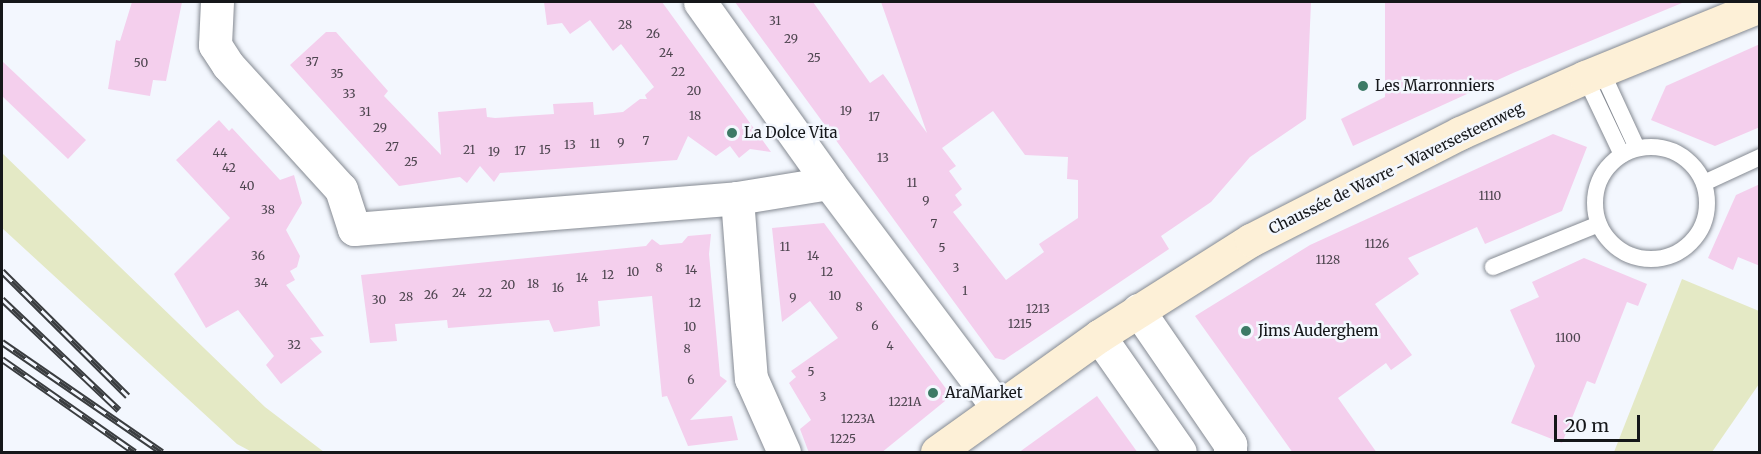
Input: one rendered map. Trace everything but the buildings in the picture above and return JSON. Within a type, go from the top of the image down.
[{"type":"main road","name":"Chaussée de Wavre - Waversesteenweg","points":[[937,453],[997,407],[1138,310],[1323,201],[1593,73],[1760,6]]},
{"type":"street","points":[[217,2],[215,45],[228,65],[341,189],[354,229],[737,198],[829,183]]},
{"type":"street","points":[[700,2],[829,183],[997,407]]},
{"type":"street","points":[[737,198],[751,378],[784,453]]},
{"type":"street","points":[[1138,310],[1230,444],[1230,453]]},
{"type":"street","points":[[1099,336],[1180,453]]},
{"type":"lane","points":[[1593,73],[1629,151]]},
{"type":"lane","points":[[1670,150],[1696,169],[1704,183],[1705,218],[1685,247],[1670,256],[1653,259],[1628,254],[1608,239],[1599,224],[1595,209],[1600,178],[1629,151],[1670,150]]},
{"type":"lane","points":[[1704,183],[1760,157]]},
{"type":"lane","points":[[1493,267],[1599,224]]},
{"type":"green space","points":[[2,153],[265,407],[324,452],[252,452],[237,444],[2,228]]},
{"type":"green space","points":[[1682,279],[1759,311],[1759,384],[1712,452],[1614,452]]},
{"type":"railway","points":[[2,271],[128,396]]},
{"type":"railway","points":[[2,299],[119,410]]},
{"type":"railway","points":[[2,342],[162,452]]},
{"type":"railway","points":[[2,359],[135,452]]},
{"type":"place","name":"Les Marronniers","points":[[1363,86]]},
{"type":"place","name":"La Dolce Vita","points":[[732,133]]},
{"type":"place","name":"Jims Auderghem","points":[[1246,331]]},
{"type":"place","name":"AraMarket","points":[[933,393]]}]
